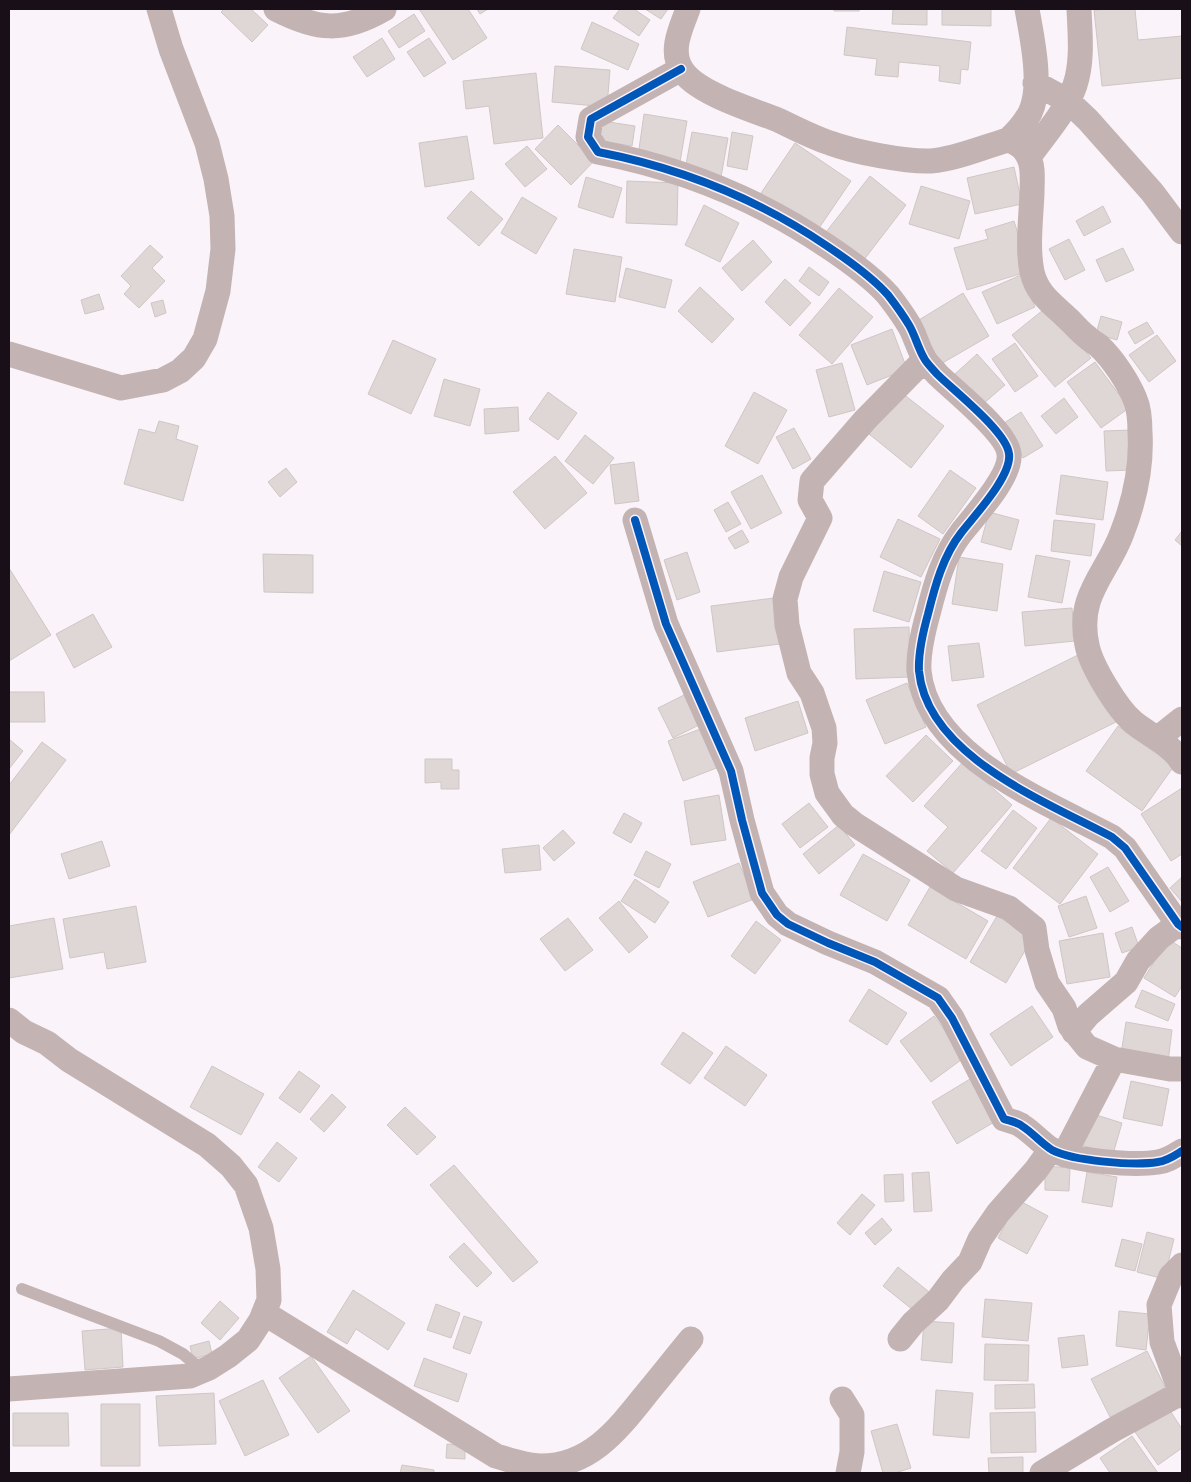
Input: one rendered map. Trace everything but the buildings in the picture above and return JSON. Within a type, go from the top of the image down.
[{"type":"street","points":[[9,354],[121,388],[163,380],[180,371],[194,358],[205,338],[218,291],[223,249],[222,216],[216,179],[207,143],[171,49],[159,9]]},
{"type":"street","points":[[276,9],[312,23],[332,27],[347,25],[377,10]]},
{"type":"street","points":[[688,9],[676,44],[676,56],[681,69],[690,81],[723,98],[831,144],[866,152],[930,161],[1008,140],[1022,127],[1030,112],[1035,83],[1034,58],[1027,9]]},
{"type":"street","points":[[1029,157],[1068,101],[1075,85],[1081,50],[1079,9]]},
{"type":"street","points":[[681,69],[592,119],[588,137],[598,152],[635,159],[702,180],[747,200],[798,227],[854,265],[887,294],[910,326],[924,360],[975,407],[1003,441],[1009,452],[1009,463],[1002,478],[992,494],[958,536],[938,575],[922,636],[919,670],[925,696],[936,719],[949,736],[975,758],[1016,787],[1112,837],[1125,848],[1180,926],[1159,938],[1138,962],[1126,982],[1088,1015],[1074,1032]]},
{"type":"street","points":[[1035,83],[1068,101],[1109,142],[1152,192],[1182,232]]},
{"type":"street","points":[[1008,140],[1022,147],[1029,157],[1032,168],[1030,250],[1032,271],[1037,289],[1100,347],[1123,376],[1136,401],[1140,442],[1139,462],[1132,502],[1122,534],[1087,601],[1084,622],[1087,646],[1095,666],[1112,697],[1133,722],[1158,738],[1182,762]]},
{"type":"street","points":[[924,360],[865,420],[812,482],[810,500],[820,518],[791,576],[785,599],[787,625],[794,655],[800,673],[812,693],[824,728],[825,743],[822,758],[822,774],[827,793],[843,815],[854,824],[956,889],[1008,908],[1034,928],[1037,950],[1047,983],[1064,1008],[1070,1026],[1087,1047],[1114,1059],[1182,1069]]},
{"type":"street","points":[[635,520],[666,624],[732,771],[742,820],[752,851],[756,876],[769,906],[788,924],[875,962],[938,998],[952,1018],[1004,1119],[1021,1125],[1035,1138],[1057,1152],[1084,1159],[1128,1163],[1157,1163],[1167,1160],[1182,1151]]},
{"type":"street","points":[[1158,738],[1182,719]]},
{"type":"street","points":[[9,1020],[24,1032],[47,1043],[69,1060],[208,1145],[231,1166],[246,1185],[262,1228],[268,1269],[269,1300],[261,1320],[248,1340],[228,1356],[190,1376],[9,1389]]},
{"type":"street","points":[[900,1339],[913,1323],[938,1300],[970,1262],[980,1239],[998,1213],[1036,1170],[1057,1152],[1114,1059]]},
{"type":"street","points":[[1042,1473],[1111,1431],[1182,1394],[1162,1342],[1159,1305],[1171,1276],[1182,1265]]},
{"type":"street","points":[[264,1312],[496,1456],[540,1466],[562,1464],[580,1457],[616,1432],[691,1339]]},
{"type":"street","points":[[842,1399],[852,1415],[852,1452],[848,1473]]},
{"type":"lane","points":[[22,1289],[159,1341],[183,1354],[203,1370]]},
{"type":"cycle path","points":[[681,69],[591,119],[588,137],[598,152],[688,176],[746,200],[801,229],[851,263],[874,281],[891,298],[909,325],[928,364],[979,412],[999,435],[1006,445],[1009,454],[1005,473],[999,484],[949,551],[934,593],[919,657],[919,671],[927,701],[943,728],[966,752],[994,773],[1024,792],[1112,837],[1125,848],[1182,927]]},
{"type":"cycle path","points":[[635,520],[666,624],[731,771],[762,893],[777,915],[788,924],[875,962],[938,998],[952,1018],[1004,1119],[1020,1125],[1052,1150],[1088,1160],[1134,1163],[1161,1161],[1182,1151]]}]
